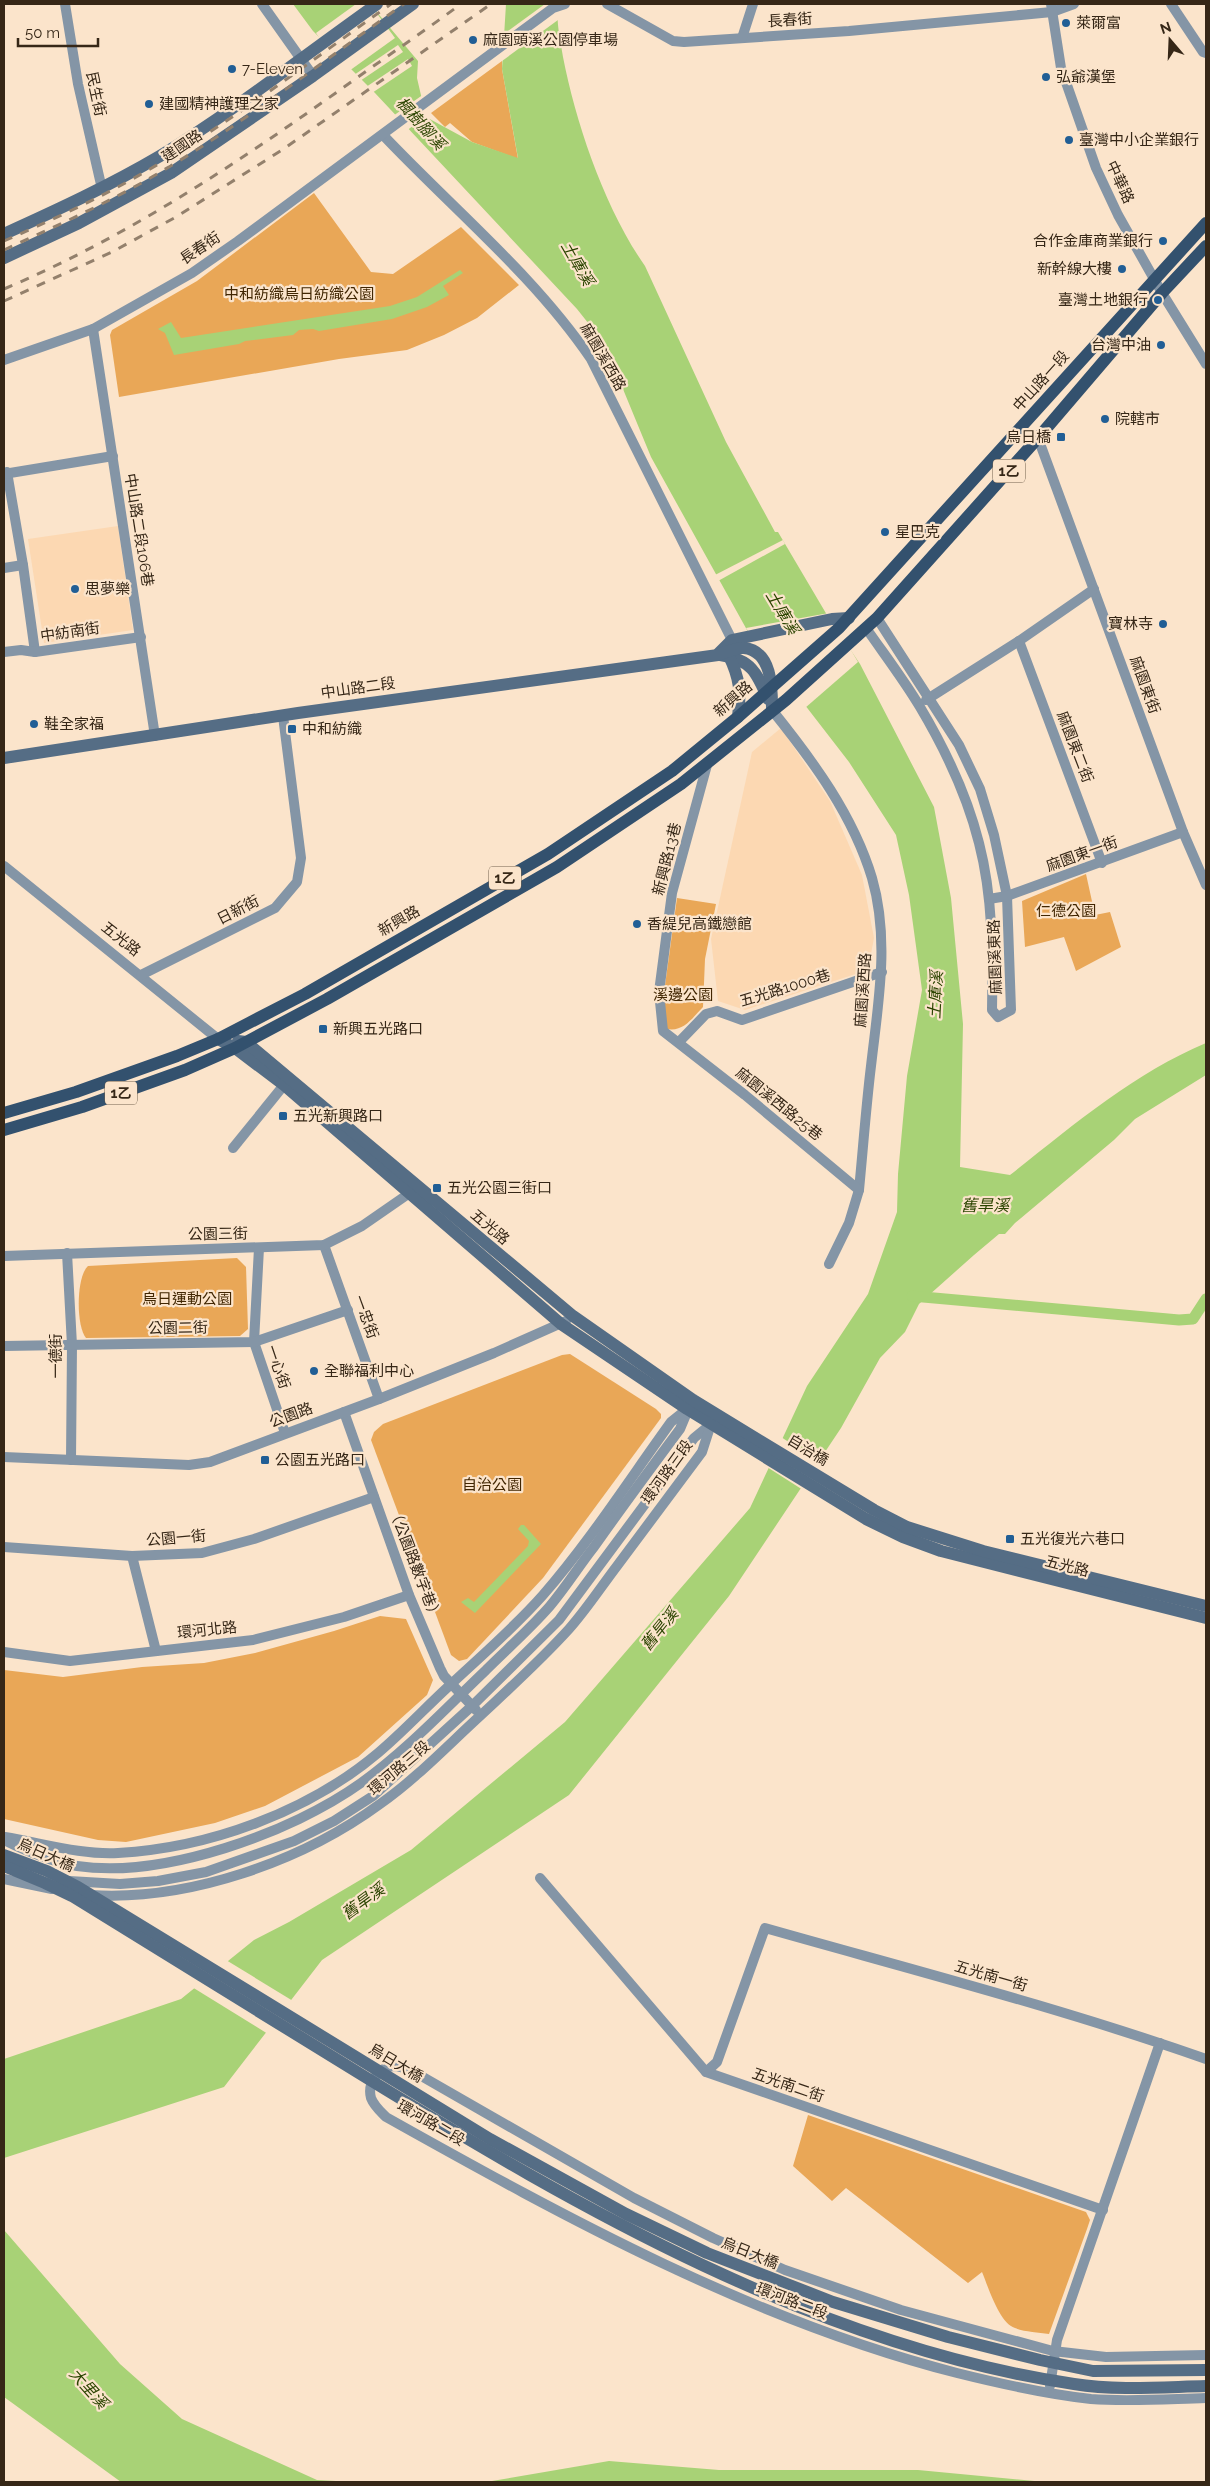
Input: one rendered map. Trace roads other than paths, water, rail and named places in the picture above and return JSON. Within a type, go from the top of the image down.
[{"type":"main road","name":"中山路一段","points":[[836,623],[849,618],[1206,223]]},
{"type":"main road","name":"1乙","points":[[4,1130],[92,1104],[185,1070],[241,1045],[327,999],[556,867],[707,766],[786,700],[877,618],[1038,438],[1162,293],[1206,246]]},
{"type":"main road","name":"1乙","points":[[771,687],[836,623]]},
{"type":"main road","name":"新興路","points":[[4,1113],[84,1090],[218,1039],[304,994],[548,854],[672,771],[738,717],[771,687]]},
{"type":"street","name":"民生街","points":[[65,4],[78,84],[102,189]]},
{"type":"street","points":[[262,4],[313,76]]},
{"type":"street","name":"建國路","points":[[4,234],[102,189],[211,122],[377,4]]},
{"type":"street","name":"建國路","points":[[4,258],[79,223],[171,173],[313,76],[413,4]]},
{"type":"street","name":"長春街","points":[[4,360],[93,329],[192,273],[383,135],[553,8],[565,4]]},
{"type":"street","name":"長春街","points":[[607,4],[673,41],[742,38],[1052,8],[1074,4]]},
{"type":"street","points":[[742,38],[752,4]]},
{"type":"street","points":[[1171,4],[1203,52],[1206,53]]},
{"type":"street","name":"中華路","points":[[1052,8],[1062,68],[1096,168],[1118,215],[1162,293],[1206,364]]},
{"type":"street","name":"麻園溪西路","points":[[383,135],[528,280],[570,328],[591,359],[732,640]]},
{"type":"street","name":"中山路二段106巷","points":[[93,329],[155,736]]},
{"type":"street","name":"麻園東街","points":[[1038,438],[1184,832],[1206,885]]},
{"type":"street","points":[[35,652],[23,565],[5,473],[113,456]]},
{"type":"street","points":[[4,568],[23,565]]},
{"type":"street","points":[[919,704],[1020,641],[1094,589]]},
{"type":"street","name":"麻園溪東路","points":[[866,628],[919,704],[942,747],[970,812],[980,844],[989,899],[993,946],[992,1010],[998,1017],[1011,1010],[1008,896],[994,836],[980,789],[959,744],[877,618]]},
{"type":"street","points":[[738,717],[740,694],[738,676],[723,655],[732,640],[836,623]]},
{"type":"street","name":"中紡南街","points":[[4,652],[20,650],[35,652],[141,637]]},
{"type":"street","name":"麻園東二街","points":[[1020,641],[1102,863]]},
{"type":"street","name":"中山路二段","points":[[4,758],[283,716],[723,655],[744,648],[758,653],[766,663],[771,687],[772,710]]},
{"type":"street","name":"麻園溪西路","points":[[772,710],[799,744],[846,817],[872,879],[879,918],[882,972],[859,1190],[849,1223],[829,1264]]},
{"type":"street","name":"日新街","points":[[141,976],[275,908],[297,882],[301,858],[283,716]]},
{"type":"street","name":"新興路13巷","points":[[678,1042],[664,1032],[659,992],[672,893],[707,766]]},
{"type":"street","name":"麻園東一街","points":[[989,899],[1008,896],[1184,832]]},
{"type":"street","name":"五光路","points":[[4,866],[218,1039]]},
{"type":"street","name":"五光路1000巷","points":[[678,1042],[706,1014],[717,1011],[742,1020],[882,972]]},
{"type":"street","points":[[218,1039],[241,1045]]},
{"type":"street","name":"麻園溪西路25巷","points":[[678,1042],[859,1190]]},
{"type":"street","name":"五光路","points":[[241,1045],[284,1085],[413,1191],[690,1405]]},
{"type":"street","name":"五光路","points":[[241,1045],[413,1191],[561,1324],[747,1439]]},
{"type":"street","points":[[233,1148],[284,1085]]},
{"type":"street","name":"公園三街","points":[[4,1256],[324,1245],[362,1226],[413,1191]]},
{"type":"street","name":"一忠街","points":[[324,1245],[379,1399]]},
{"type":"street","name":"一心街","points":[[258,1248],[254,1342],[285,1433]]},
{"type":"street","name":"一德街","points":[[67,1253],[72,1345],[71,1460]]},
{"type":"street","name":"公園二街","points":[[4,1346],[254,1342],[348,1310]]},
{"type":"street","name":"公園路","points":[[4,1457],[189,1465],[210,1462],[379,1399],[561,1324],[573,1316]]},
{"type":"street","name":"環河路三段","points":[[4,1839],[115,1854],[162,1849],[242,1828],[319,1793],[349,1775],[379,1752],[504,1636],[542,1596],[568,1566],[671,1422],[690,1405]]},
{"type":"street","name":"環河路三段","points":[[4,1839],[26,1851],[76,1866],[118,1868],[156,1864],[209,1852],[283,1826],[333,1800],[388,1762],[461,1694],[550,1605],[680,1429],[690,1405]]},
{"type":"street","name":"（公園路數字巷）","points":[[344,1412],[409,1596],[440,1668],[451,1684],[481,1715]]},
{"type":"street","name":"環河路三段","points":[[4,1868],[71,1881],[120,1884],[158,1881],[206,1872],[252,1857],[310,1833],[374,1796],[472,1706],[559,1620],[694,1438],[715,1420]]},
{"type":"street","name":"環河路三段","points":[[4,1879],[79,1894],[122,1897],[167,1893],[257,1868],[299,1851],[341,1830],[380,1805],[410,1781],[481,1715],[570,1628],[702,1452],[715,1420]]},
{"type":"street","name":"自治橋","points":[[747,1439],[845,1499]]},
{"type":"street","name":"公園一街","points":[[4,1547],[132,1556],[202,1553],[254,1539],[374,1496]]},
{"type":"street","name":"五光路","points":[[845,1499],[933,1537],[983,1552],[1206,1606]]},
{"type":"street","name":"五光路","points":[[845,1499],[866,1519],[941,1551],[1206,1618]]},
{"type":"street","points":[[132,1556],[156,1651]]},
{"type":"street","name":"環河北路","points":[[4,1652],[70,1661],[253,1640],[344,1617],[409,1596]]},
{"type":"street","name":"烏日大橋","points":[[4,1855],[47,1871],[78,1887],[487,2144],[707,2253],[781,2283]]},
{"type":"street","name":"烏日大橋","points":[[4,1868],[45,1883],[72,1896],[621,2225],[775,2297]]},
{"type":"street","points":[[540,1878],[706,2072]]},
{"type":"street","name":"五光南一街","points":[[706,2072],[717,2062],[765,1928],[986,1989],[1160,2042],[1206,2059]]},
{"type":"street","points":[[1050,2386],[1054,2357],[1160,2042]]},
{"type":"street","name":"環河路二段","points":[[1206,2370],[1093,2371],[1054,2357],[910,2313],[785,2270],[713,2238],[634,2198],[416,2074],[394,2066],[383,2070],[374,2078],[370,2089],[371,2099],[386,2117],[540,2202],[695,2279],[770,2311],[905,2359],[999,2383],[1050,2386],[1075,2384],[1113,2387],[1206,2386]]},
{"type":"street","name":"五光南二街","points":[[706,2072],[1103,2210]]},
{"type":"street","name":"環河路二段","points":[[781,2283],[833,2302],[915,2327],[1054,2357],[1206,2355]]},
{"type":"street","name":"環河路二段","points":[[775,2297],[891,2340],[1092,2399],[1206,2398]]},
{"type":"water","points":[[293,4],[370,4],[418,61],[417,78],[426,117],[472,142],[518,158],[502,69],[506,4],[558,4],[558,24],[563,57],[576,110],[594,165],[617,219],[645,266],[726,442],[775,532],[778,532],[827,615],[860,664],[934,807],[951,898],[963,1024],[960,1167],[1010,1175],[1128,1085],[1179,1055],[1206,1043],[1206,1075],[1135,1119],[1114,1140],[1015,1223],[1005,1234],[999,1234],[919,1304],[905,1332],[880,1358],[841,1428],[729,1596],[569,1795],[322,1960],[224,2087],[4,2158],[4,2059],[181,1999],[254,1940],[289,1922],[411,1850],[565,1722],[750,1508],[807,1386],[868,1294],[897,1212],[898,1174],[907,1076],[922,990],[909,895],[896,835],[849,762],[747,630],[651,457],[604,343],[577,309],[375,93],[313,31]]},
{"type":"water","points":[[460,270],[463,273],[443,286],[449,295],[427,307],[392,319],[319,331],[313,329],[299,330],[293,335],[245,341],[239,344],[174,355],[165,333],[158,329],[171,322],[181,338],[390,306],[417,297]]},
{"type":"water","points":[[521,1525],[524,1525],[541,1544],[475,1613],[461,1602],[468,1598],[474,1602],[528,1546],[529,1541],[518,1529]]},
{"type":"water","name":"大里溪","points":[[4,2230],[120,2364],[182,2419],[317,2480],[355,2482],[121,2482],[4,2397]]},
{"type":"water","points":[[609,2461],[719,2470],[918,2470],[1045,2482],[486,2482]]},
{"type":"waterway","points":[[912,1296],[1179,1320],[1193,1319],[1206,1299]]},
{"type":"railway","points":[[4,241],[97,198],[162,162],[262,97],[391,4]]},
{"type":"railway","points":[[4,250],[120,195],[189,155],[252,113],[404,4]]},
{"type":"railway","points":[[4,289],[94,246],[180,197],[263,144],[461,4]]},
{"type":"railway","points":[[4,301],[112,252],[176,217],[282,150],[491,4]]},
{"type":"place","name":"萊爾富","points":[[1066,23]]},
{"type":"place","name":"麻園頭溪公園停車場","points":[[473,40]]},
{"type":"place","name":"7-Eleven","points":[[232,69]]},
{"type":"place","name":"弘爺漢堡","points":[[1046,77]]},
{"type":"place","name":"建國精神護理之家","points":[[149,104]]},
{"type":"place","name":"臺灣中小企業銀行","points":[[1069,140]]},
{"type":"place","name":"合作金庫商業銀行","points":[[1163,241]]},
{"type":"place","name":"新幹線大樓","points":[[1122,269]]},
{"type":"place","name":"臺灣土地銀行","points":[[1158,300]]},
{"type":"place","name":"台灣中油","points":[[1161,345]]},
{"type":"place","name":"院轄市","points":[[1105,419]]},
{"type":"place","name":"烏日橋","points":[[1061,437]]},
{"type":"place","name":"星巴克","points":[[885,532]]},
{"type":"place","name":"思夢樂","points":[[75,589]]},
{"type":"place","name":"寶林寺","points":[[1163,624]]},
{"type":"place","name":"鞋全家福","points":[[34,724]]},
{"type":"place","name":"中和紡織","points":[[292,729]]},
{"type":"place","name":"香緹兒高鐵戀館","points":[[637,924]]},
{"type":"place","name":"新興五光路口","points":[[323,1029]]},
{"type":"place","name":"五光新興路口","points":[[283,1116]]},
{"type":"place","name":"五光公園三街口","points":[[437,1188]]},
{"type":"place","name":"全聯福利中心","points":[[314,1371]]},
{"type":"place","name":"公園五光路口","points":[[265,1460]]},
{"type":"place","name":"五光復光六巷口","points":[[1010,1539]]},
{"type":"water label","name":"楓樹腳溪","points":[[421,123]]},
{"type":"water label","name":"土庫溪","points":[[578,263]]},
{"type":"water label","name":"土庫溪","points":[[783,612]]},
{"type":"water label","name":"土庫溪","points":[[935,995]]},
{"type":"water label","name":"舊旱溪","points":[[985,1205]]},
{"type":"water label","name":"舊旱溪","points":[[659,1629]]},
{"type":"water label","name":"舊旱溪","points":[[363,1901]]},
{"type":"park label","name":"中和紡織烏日紡織公園","points":[[299,294]]},
{"type":"park label","name":"仁德公園","points":[[1066,911]]},
{"type":"park label","name":"溪邊公園","points":[[683,995]]},
{"type":"park label","name":"烏日運動公園","points":[[187,1299]]},
{"type":"park label","name":"自治公園","points":[[492,1485]]}]
